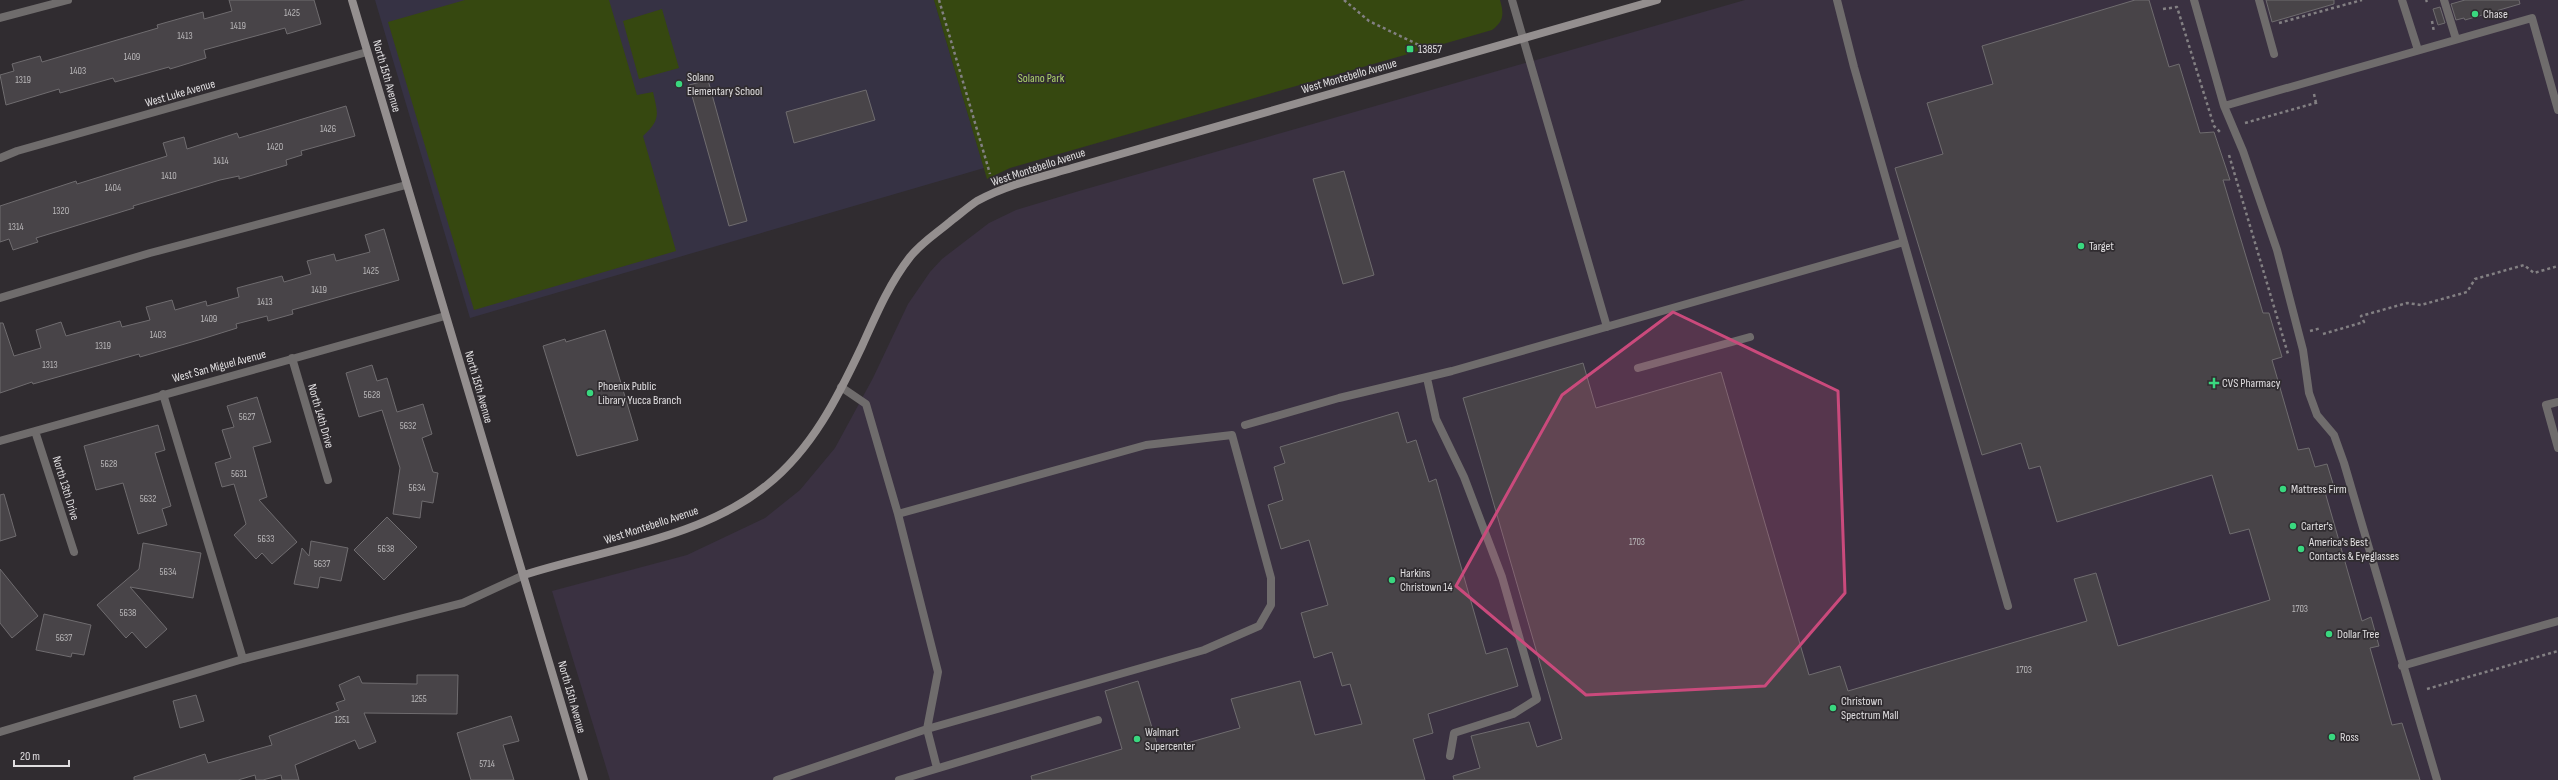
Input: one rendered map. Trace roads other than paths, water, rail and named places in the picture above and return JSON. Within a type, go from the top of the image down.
[{"type":"street","points":[[0,18],[68,0]]},
{"type":"street","name":"North 15th Avenue","points":[[352,0],[584,780]]},
{"type":"street","points":[[1512,0],[1607,327]]},
{"type":"street","name":"West Montebello Avenue","points":[[524,575],[676,532],[742,502],[767,485],[800,453],[815,434],[841,387],[887,291],[910,257],[925,240],[976,202],[1007,188],[1072,168],[1657,0]]},
{"type":"street","points":[[1837,0],[1904,242],[2008,606]]},
{"type":"street","points":[[2194,0],[2224,106],[2243,151],[2277,250],[2303,350],[2309,393],[2317,415],[2334,435],[2344,463],[2402,666],[2437,780]]},
{"type":"street","points":[[2259,0],[2274,54]]},
{"type":"street","points":[[2402,0],[2418,50]]},
{"type":"street","points":[[2444,0],[2456,39]]},
{"type":"street","points":[[2224,106],[2532,18],[2558,110]]},
{"type":"street","name":"West Luke Avenue","points":[[0,158],[25,149],[367,52]]},
{"type":"street","points":[[0,298],[150,253],[406,185]]},
{"type":"street","points":[[1245,425],[1339,398],[1427,378],[1904,242]]},
{"type":"street","name":"West San Miguel Avenue","points":[[0,441],[445,316]]},
{"type":"street","points":[[1638,368],[1750,336]]},
{"type":"street","name":"North 14th Drive","points":[[292,358],[328,480]]},
{"type":"street","points":[[1427,378],[1436,419],[1464,477],[1502,578],[1537,699],[1513,714],[1454,733],[1450,756]]},
{"type":"street","points":[[841,387],[866,404],[898,514],[938,672],[927,729],[937,768]]},
{"type":"street","points":[[163,394],[243,659]]},
{"type":"street","points":[[2558,402],[2546,405],[2558,448]]},
{"type":"street","name":"North 13th Drive","points":[[35,431],[74,552]]},
{"type":"street","points":[[777,780],[927,729],[1204,650],[1259,626],[1271,605],[1270,578],[1232,435],[1146,445],[898,514]]},
{"type":"street","points":[[0,732],[243,659],[463,603],[524,575]]},
{"type":"street","points":[[2402,666],[2558,621]]},
{"type":"street","points":[[899,780],[1098,720]]},
{"type":"place","name":"Chase","points":[[2475,14]]},
{"type":"place","name":"13857","points":[[1410,49]]},
{"type":"place","name":"Solano Elementary School","points":[[679,84]]},
{"type":"place","name":"Target","points":[[2081,246]]},
{"type":"place","name":"CVS Pharmacy","points":[[2214,383]]},
{"type":"place","name":"Phoenix Public Library Yucca Branch","points":[[590,393]]},
{"type":"place","name":"Mattress Firm","points":[[2283,489]]},
{"type":"place","name":"Carter's","points":[[2293,526]]},
{"type":"place","name":"America's Best Contacts & Eyeglasses","points":[[2301,549]]},
{"type":"place","name":"Harkins Christown 14","points":[[1392,580]]},
{"type":"place","name":"Dollar Tree","points":[[2329,634]]},
{"type":"place","name":"Christown Spectrum Mall","points":[[1833,708]]},
{"type":"place","name":"Ross","points":[[2332,737]]},
{"type":"place","name":"Walmart Supercenter","points":[[1137,739]]},
{"type":"park label","name":"Solano Park","points":[[1041,78]]}]
